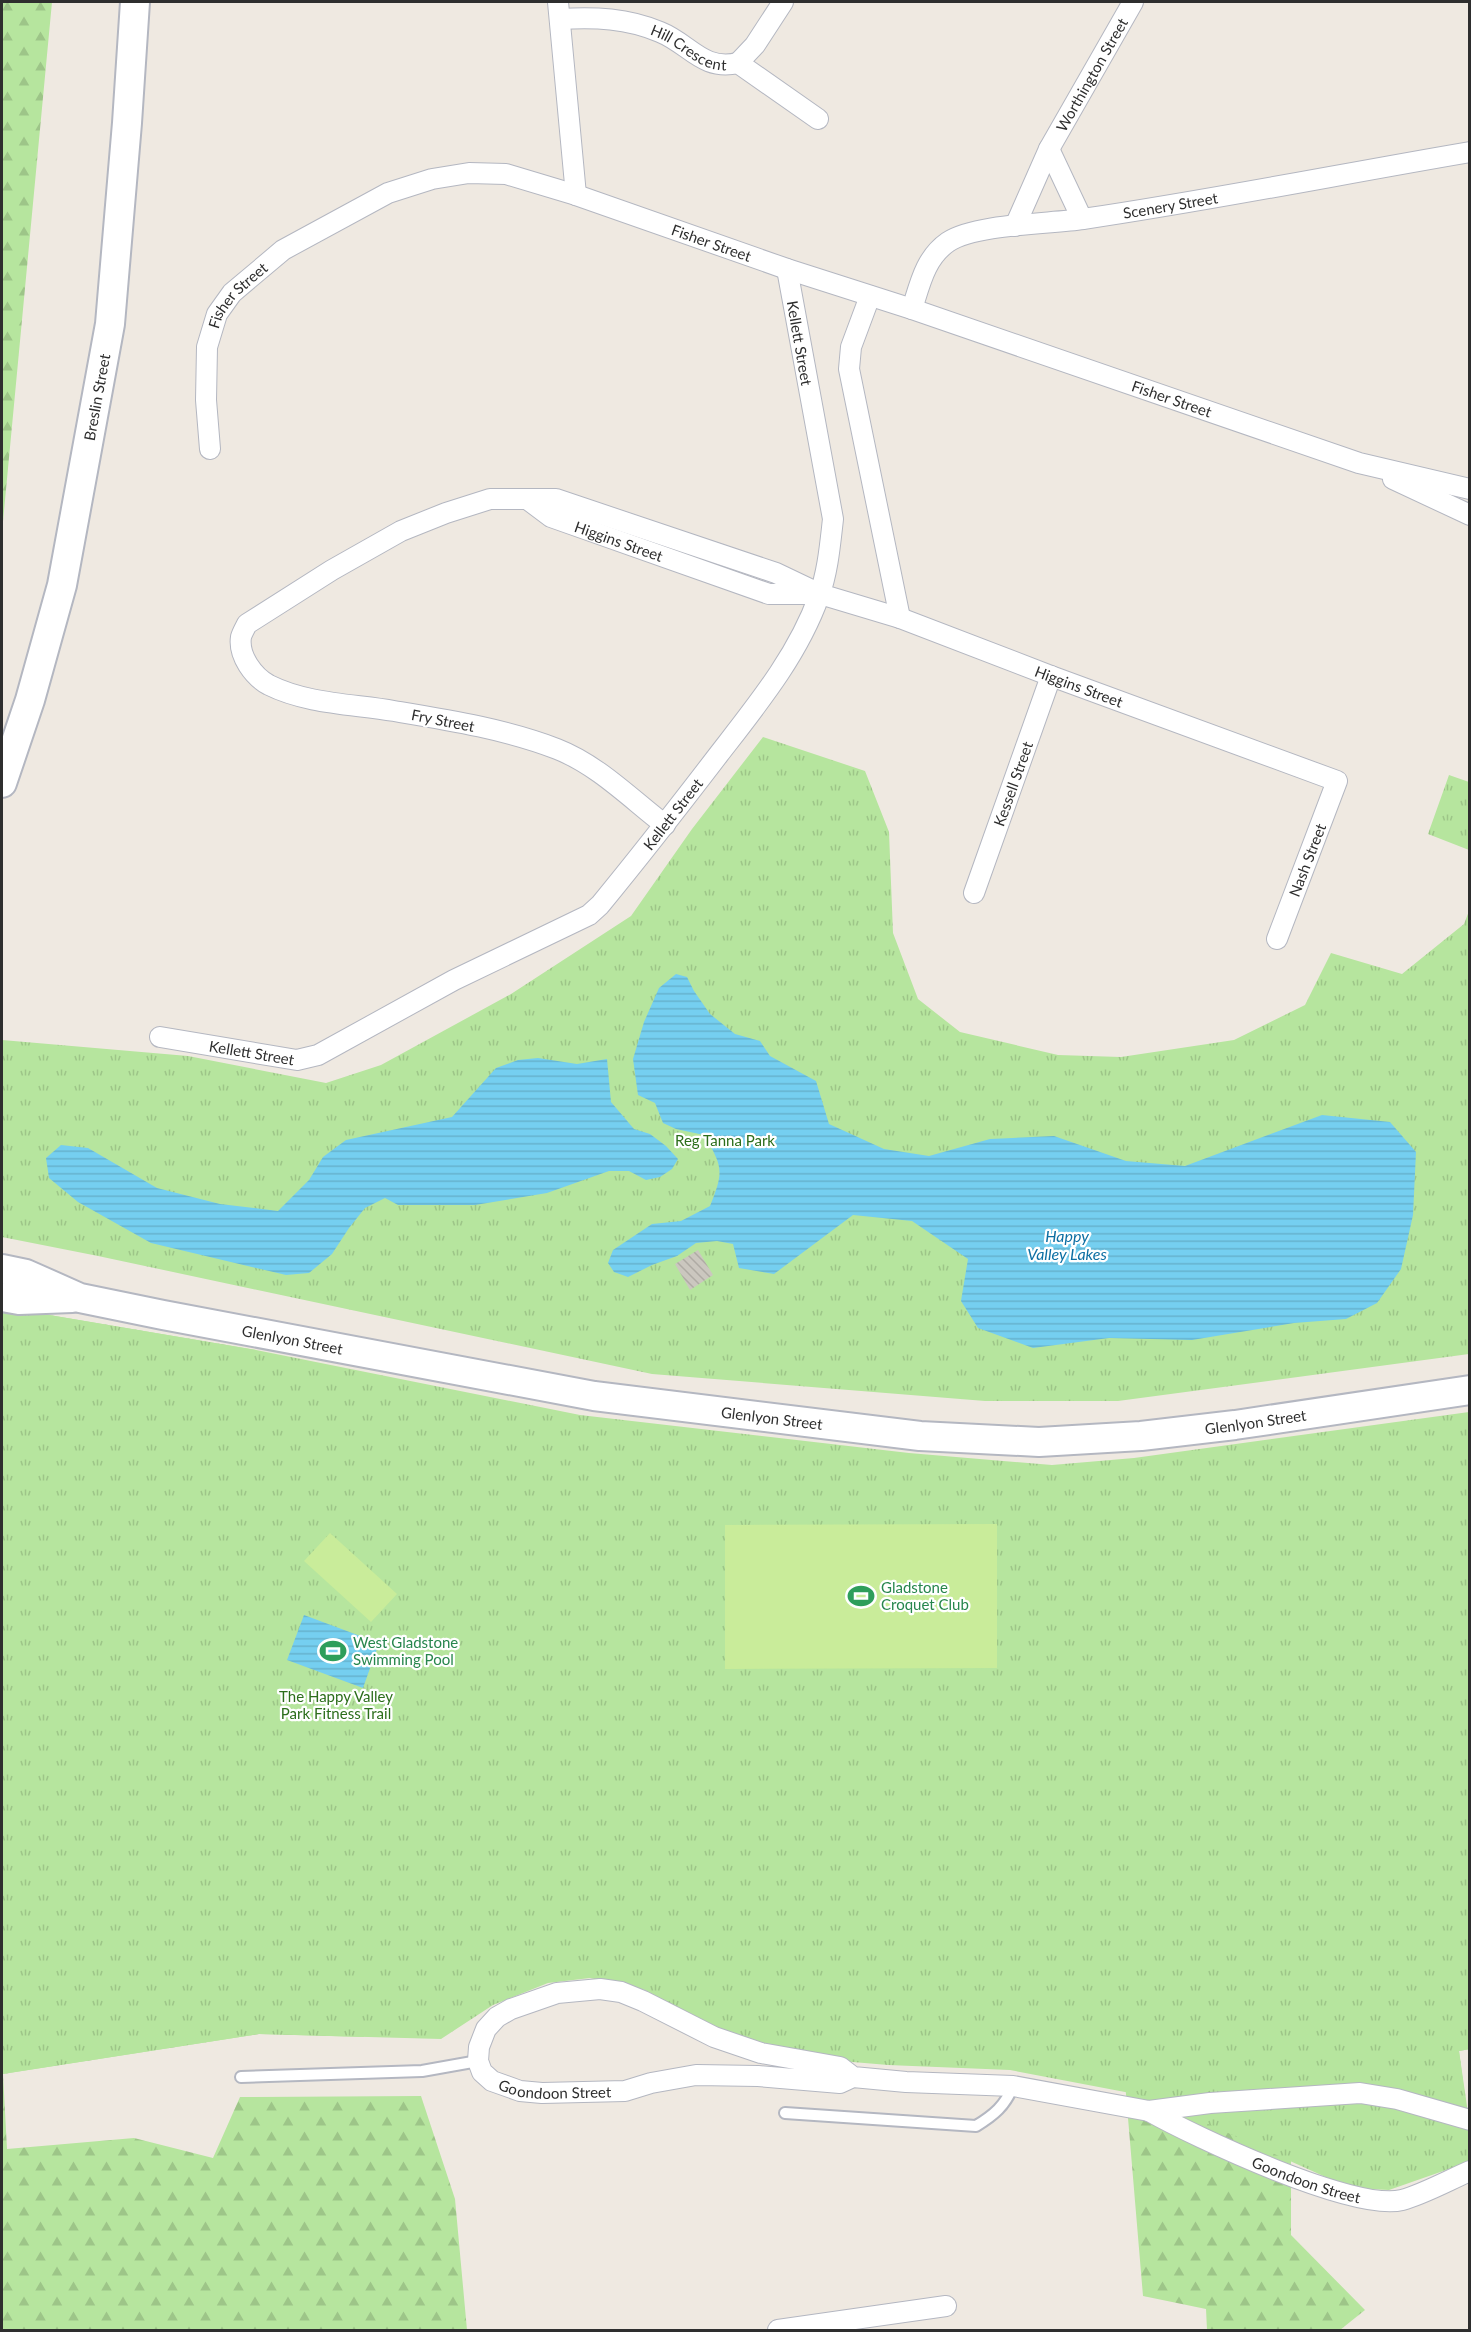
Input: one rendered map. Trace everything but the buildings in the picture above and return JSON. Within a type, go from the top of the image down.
[{"type":"main road","name":"Breslin Street","points":[[2,783],[30,700],[62,585],[110,324],[135,2]]},
{"type":"main road","name":"Glenlyon Street","points":[[2,1269],[26,1274],[80,1298],[163,1316],[594,1396],[920,1436],[1040,1442],[1141,1436],[1247,1423],[1470,1390]]},
{"type":"main road","name":"Glenlyon Street","points":[[2,1297],[19,1300],[80,1298]]},
{"type":"street","points":[[738,63],[755,45],[783,2]]},
{"type":"street","name":"Worthington Street","points":[[1015,226],[1049,149],[1133,2]]},
{"type":"street","points":[[559,10],[576,195]]},
{"type":"street","name":"Hill Crescent","points":[[559,10],[639,25],[662,33],[711,64],[724,66],[738,63],[818,119]]},
{"type":"street","name":"Worthington Street","points":[[1049,149],[1082,219]]},
{"type":"street","name":"Scenery Street","points":[[912,309],[924,271],[935,254],[950,241],[981,230],[1082,219],[1470,152]]},
{"type":"street","name":"Fisher Street","points":[[210,449],[206,400],[207,347],[217,314],[232,293],[283,250],[388,193],[432,179],[469,173],[506,174],[576,195],[1359,463],[1470,489]]},
{"type":"street","name":"Kellett Street","points":[[160,1037],[297,1060],[318,1055],[454,980],[589,915],[600,905],[744,722],[790,657],[820,594],[829,559],[833,519],[787,269]]},
{"type":"street","points":[[870,296],[851,347],[849,369],[900,618]]},
{"type":"street","name":"Fisher Street","points":[[1359,463],[1470,515]]},
{"type":"street","name":"Higgins Street","points":[[247,624],[332,570],[401,531],[446,513],[490,500],[556,499],[776,573],[820,594],[900,618],[1338,781]]},
{"type":"street","name":"Fry Street","points":[[247,624],[241,638],[243,653],[252,673],[268,684],[314,700],[394,711],[514,734],[583,761],[665,825]]},
{"type":"street","name":"Kessell Street","points":[[974,893],[1051,676]]},
{"type":"street","name":"Nash Street","points":[[1277,939],[1338,781]]},
{"type":"street","name":"Goondoon Street","points":[[853,2077],[840,2067],[761,2053],[714,2037],[643,2001],[621,1992],[600,1989],[557,1993],[511,2009],[497,2017],[486,2029],[479,2047],[478,2061],[482,2072],[492,2081],[520,2091],[542,2093],[625,2091],[651,2083],[696,2075],[758,2076],[840,2083],[853,2077],[906,2082],[1013,2086],[1149,2110],[1210,2103],[1360,2093],[1397,2099],[1470,2121]]},
{"type":"street","name":"Goondoon Street","points":[[1149,2110],[1179,2128],[1268,2166],[1357,2198],[1401,2200],[1470,2171]]},
{"type":"street","points":[[778,2331],[946,2306]]},
{"type":"lane","points":[[241,2077],[422,2071],[478,2061]]},
{"type":"lane","points":[[785,2113],[976,2126],[994,2115],[1007,2101],[1013,2086]]},
{"type":"green space","points":[[2,2],[52,2],[2,532]]},
{"type":"green space","name":"Reg Tanna Park","points":[[763,737],[865,771],[889,832],[893,933],[918,999],[960,1032],[1058,1055],[1121,1057],[1234,1040],[1305,1005],[1331,953],[1402,974],[1464,924],[1469,911],[1469,1354],[1118,1401],[985,1401],[652,1374],[2,1237],[2,1040],[188,1056],[326,1083],[381,1065],[511,994],[631,916],[692,829]]},
{"type":"green space","points":[[1449,775],[1469,782],[1469,850],[1428,834]]},
{"type":"green space","points":[[2,1307],[256,1350],[364,2037],[259,2034],[3,2074],[7,2149],[134,2138],[213,2158],[240,2097],[421,2096],[455,2199],[467,2330],[2,2330]]},
{"type":"green space","name":"The Happy Valley Park Fitness Trail","points":[[2,1307],[256,1350],[580,1415],[909,1453],[1052,1465],[1134,1458],[1469,1412],[1470,2049],[1459,2051],[1469,2120],[1469,2162],[1389,2190],[1350,2188],[1146,2096],[1010,2070],[829,2060],[714,2030],[677,2011],[645,1990],[590,1978],[548,1983],[493,2005],[441,2039],[259,2034],[2,2074]]},
{"type":"green space","name":"Gladstone Croquet Club","points":[[997,1524],[997,1668],[725,1669],[725,1525]]},
{"type":"green space","points":[[330,1533],[397,1594],[371,1622],[304,1561]]},
{"type":"green space","points":[[1105,1845],[1470,2049],[1459,2051],[1466,2105],[1291,2078],[1291,2235],[1365,2310],[1340,2330],[1207,2330],[1206,2309],[1143,2296]]},
{"type":"water","name":"Happy Valley Lakes","points":[[676,974],[687,977],[710,1014],[735,1034],[760,1041],[770,1056],[816,1081],[829,1124],[884,1149],[929,1156],[990,1139],[1054,1136],[1126,1161],[1185,1166],[1322,1115],[1390,1122],[1416,1152],[1413,1215],[1401,1269],[1377,1303],[1346,1319],[1294,1323],[1192,1340],[1109,1338],[1033,1348],[978,1328],[961,1301],[968,1259],[912,1221],[853,1215],[774,1274],[739,1268],[733,1244],[717,1241],[696,1243],[677,1256],[628,1277],[614,1272],[608,1263],[613,1250],[652,1224],[681,1221],[710,1206],[718,1185],[718,1162],[704,1135],[676,1129],[663,1123],[655,1103],[638,1095],[633,1059],[644,1022],[659,988]]},
{"type":"water","points":[[538,1058],[577,1064],[607,1059],[611,1102],[634,1129],[650,1134],[678,1159],[672,1169],[660,1177],[646,1180],[629,1171],[609,1171],[547,1193],[475,1205],[398,1205],[385,1198],[365,1208],[332,1254],[309,1273],[286,1275],[151,1243],[78,1202],[49,1178],[46,1158],[61,1145],[88,1148],[157,1188],[220,1204],[278,1211],[309,1180],[323,1157],[346,1140],[452,1117],[496,1068],[518,1060]]},
{"type":"water","name":"West Gladstone Swimming Pool","points":[[304,1615],[379,1643],[363,1688],[287,1660]]},
{"type":"place","name":"Gladstone Croquet Club","points":[[861,1596]]},
{"type":"place","name":"West Gladstone Swimming Pool","points":[[333,1651]]}]
